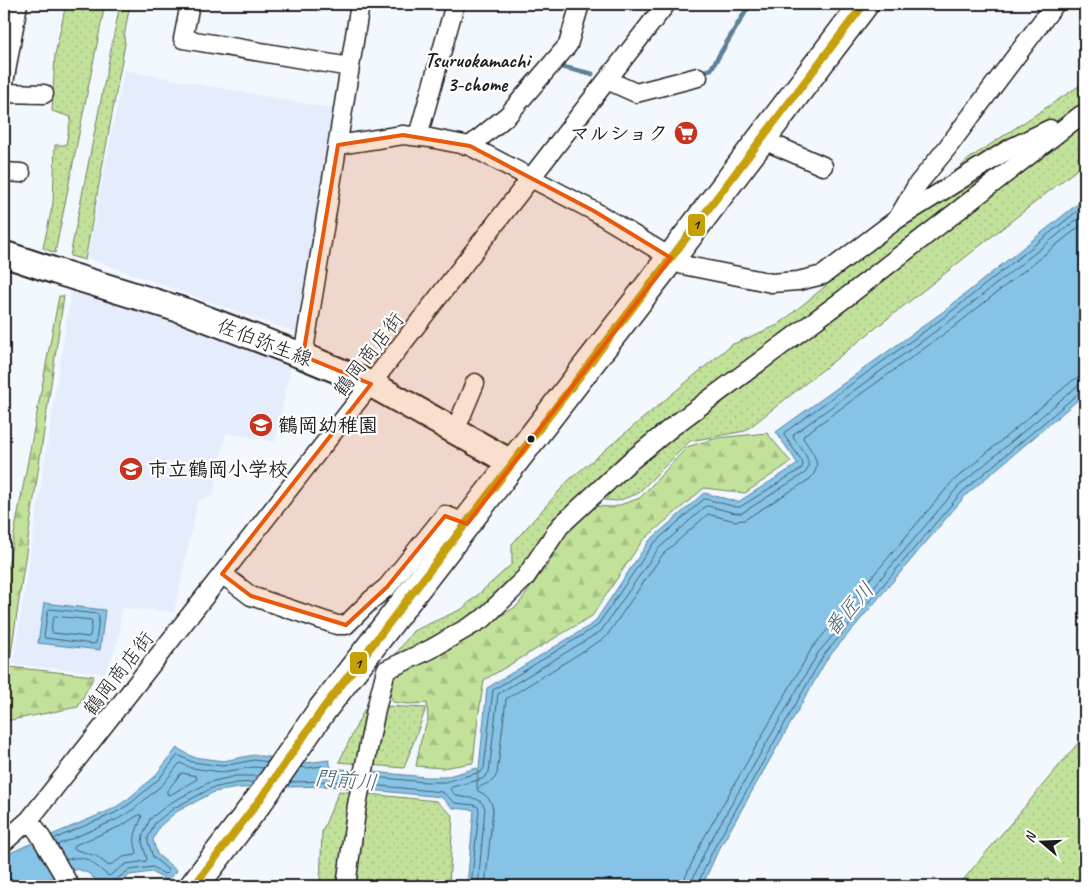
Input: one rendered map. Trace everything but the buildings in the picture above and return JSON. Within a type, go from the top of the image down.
[{"type":"highway","points":[[195,884],[261,798],[322,710],[467,524],[864,4]]},
{"type":"main road","name":"佐伯弥生線","points":[[4,254],[188,312],[303,356],[371,384],[512,463]]},
{"type":"street","points":[[4,83],[8,38],[18,4]]},
{"type":"street","points":[[190,4],[182,39],[350,67]]},
{"type":"street","points":[[303,356],[360,4]]},
{"type":"street","points":[[418,136],[455,4]]},
{"type":"street","points":[[470,146],[508,115],[568,45],[580,4]]},
{"type":"street","name":"鶴岡商店街","points":[[4,842],[34,826],[94,738],[666,4]]},
{"type":"street","points":[[896,220],[917,184],[947,148],[1055,4]]},
{"type":"street","points":[[607,80],[636,93],[698,77]]},
{"type":"street","points":[[4,93],[44,94]]},
{"type":"street","points":[[338,145],[403,135],[470,146],[594,211],[683,265],[771,283],[798,281],[823,275],[896,220],[1009,149],[1081,115],[848,296],[672,427],[628,463],[560,526],[525,578],[484,618],[430,649],[386,670],[366,756],[346,886]]},
{"type":"street","points":[[761,139],[823,166]]},
{"type":"street","points":[[455,431],[475,383]]},
{"type":"street","points":[[222,574],[251,596],[337,625],[346,624],[386,587],[445,515],[467,524]]},
{"type":"street","points":[[34,826],[68,881]]},
{"type":"highlighted area","points":[[403,135],[470,146],[594,211],[671,258],[467,524],[445,516],[387,587],[346,625],[251,596],[222,574],[371,384],[303,356],[338,145]]},
{"type":"shaded area","points":[[124,70],[334,109],[298,333],[87,258]]},
{"type":"shaded area","name":"市立鶴岡小学校","points":[[71,292],[182,321],[292,362],[275,442],[226,433],[213,496],[198,500],[174,612],[121,608],[119,639],[105,673],[13,664]]},
{"type":"green space","points":[[66,4],[105,4],[55,253],[43,248],[53,203],[55,145],[66,145],[71,117],[52,111],[55,55]]},
{"type":"green space","points":[[120,4],[130,4],[124,37],[125,44],[85,260],[70,256]]},
{"type":"green space","points":[[1085,82],[1085,163],[745,431],[690,441],[637,494],[617,501],[595,499],[535,563],[471,620],[393,658],[413,631],[462,609],[512,564],[512,544],[569,480],[731,345],[778,325],[840,274],[970,158]]},
{"type":"green space","points":[[59,296],[64,296],[9,667],[94,676],[78,707],[6,721],[4,723],[4,588]]},
{"type":"green space","points":[[767,433],[791,462],[745,493],[704,488],[642,541],[592,616],[484,680],[473,763],[442,768],[416,766],[421,740],[428,719],[427,703],[408,704],[393,702],[388,689],[394,674],[448,648],[517,606],[550,561],[560,543],[560,532],[586,506],[614,507],[640,498],[687,447],[717,438]]},
{"type":"green space","points":[[384,706],[426,708],[404,768],[339,762],[364,710]]},
{"type":"green space","points":[[1085,735],[1085,886],[958,886]]},
{"type":"green space","points":[[339,791],[436,801],[453,816],[449,886],[320,886],[322,832]]},
{"type":"water","points":[[1085,198],[1085,394],[966,495],[827,659],[717,853],[702,886],[467,886],[474,810],[453,808],[441,797],[331,786],[238,788],[214,792],[176,812],[159,827],[153,840],[157,854],[177,871],[166,881],[152,872],[130,875],[114,886],[102,886],[88,873],[77,869],[31,886],[4,886],[4,856],[113,809],[155,776],[177,748],[193,757],[223,761],[254,755],[306,763],[329,760],[331,768],[426,777],[445,777],[477,768],[477,788],[487,688],[594,623],[649,541],[704,493],[738,502],[798,464],[776,432],[944,311]]},
{"type":"water","points":[[44,603],[105,610],[100,650],[38,643]]},
{"type":"waterway","points":[[699,73],[711,69],[750,4]]},
{"type":"waterway","points":[[558,66],[592,74]]},
{"type":"transit line","name":"1","points":[[194,886],[261,798],[322,710],[671,258],[864,4]]},
{"type":"place","name":"マルショク","points":[[686,133]]},
{"type":"place","name":"鶴岡幼稚園","points":[[261,425]]},
{"type":"place","name":"市立鶴岡小学校","points":[[131,469]]},
{"type":"district","name":"Tsuruokamachi 3-chome","points":[[477,72]]},
{"type":"water label","name":"番匠川","points":[[849,609]]},
{"type":"water label","name":"門前川","points":[[346,780]]}]
